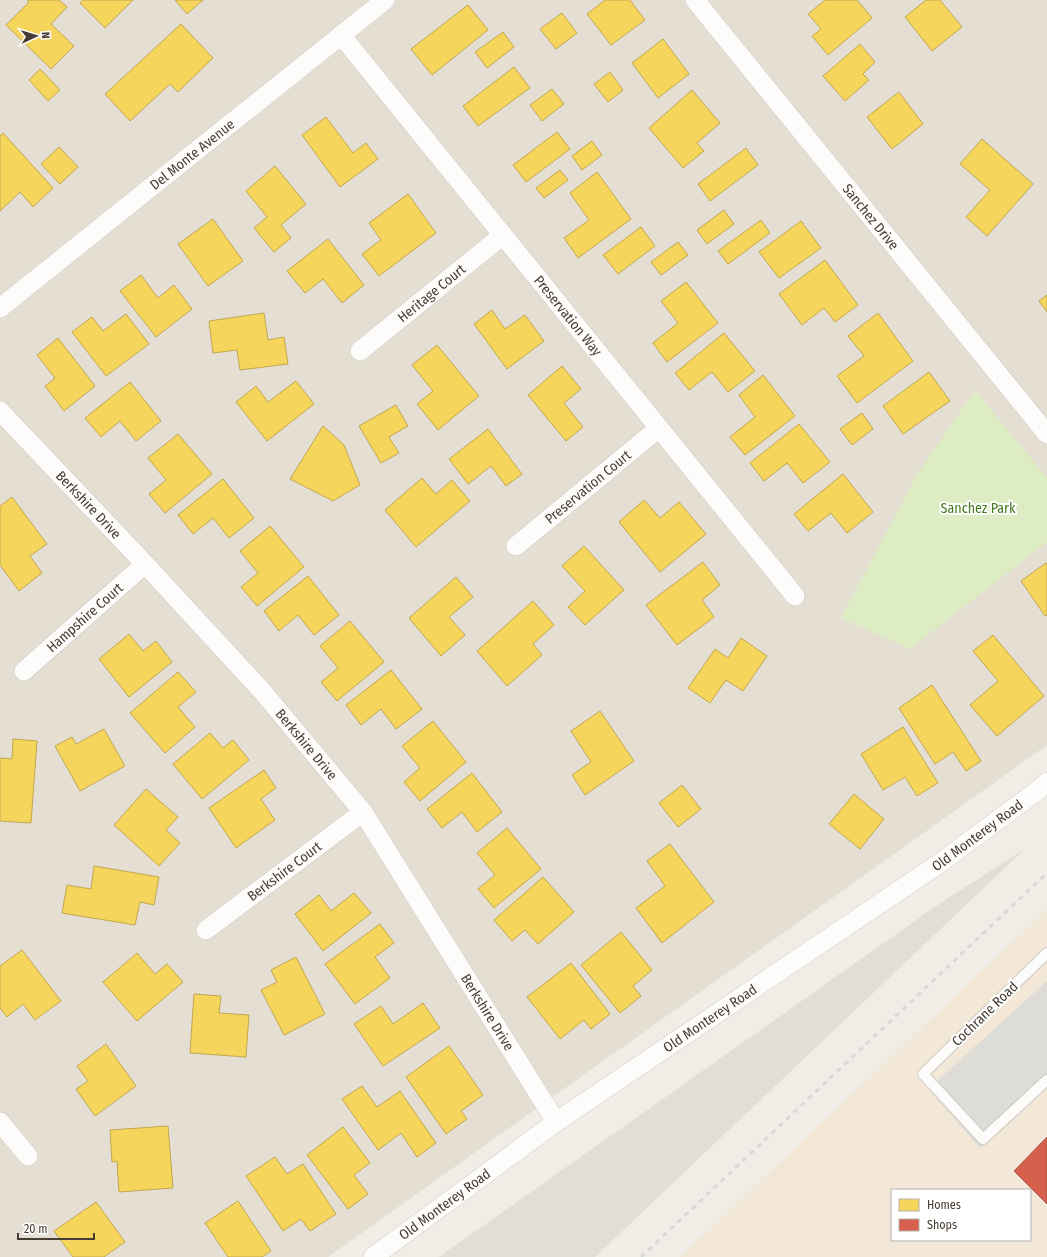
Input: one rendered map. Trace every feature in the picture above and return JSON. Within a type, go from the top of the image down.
[{"type":"street","name":"Del Monte Avenue","points":[[0,308],[385,0]]},
{"type":"street","name":"Sanchez Drive","points":[[695,0],[1047,434]]},
{"type":"street","name":"Preservation Way","points":[[341,35],[795,596]]},
{"type":"street","name":"Heritage Court","points":[[360,351],[503,235]]},
{"type":"street","name":"Berkshire Drive","points":[[0,411],[145,564],[262,691],[363,812],[556,1122]]},
{"type":"street","name":"Preservation Court","points":[[516,546],[659,428]]},
{"type":"street","name":"Hampshire Court","points":[[24,671],[145,564]]},
{"type":"street","name":"Old Monterey Road","points":[[373,1257],[556,1122],[940,863],[1047,782]]},
{"type":"street","name":"Berkshire Court","points":[[206,930],[363,812]]},
{"type":"street","points":[[0,1122],[28,1156]]},
{"type":"lane","name":"Cochrane Road","points":[[1047,953],[922,1074],[983,1138],[1047,1080]]},
{"type":"shaded area","points":[[0,0],[1047,0],[1047,745],[328,1257],[0,1257]]},
{"type":"shaded area","points":[[1026,848],[595,1257],[439,1257],[936,906]]},
{"type":"shaded area","points":[[1047,909],[1047,1257],[680,1257]]},
{"type":"shaded area","points":[[1047,981],[1047,1088],[980,1148],[928,1089]]},
{"type":"green space","name":"Sanchez Park","points":[[975,390],[1047,478],[1047,542],[910,649],[841,618],[916,476]]},
{"type":"building: Homes","points":[[27,0],[59,0],[67,7],[51,24],[74,46],[51,69],[6,25],[29,2]]},
{"type":"building: Homes","points":[[83,0],[133,0],[105,28],[80,3]]},
{"type":"building: Homes","points":[[175,0],[203,0],[187,14]]},
{"type":"building: Homes","points":[[605,0],[630,0],[645,20],[611,45],[587,14]]},
{"type":"building: Homes","points":[[825,0],[857,0],[872,18],[828,55],[812,36],[821,29],[808,14]]},
{"type":"building: Homes","points":[[926,0],[940,0],[962,27],[932,51],[905,17]]},
{"type":"building: Homes","points":[[468,5],[488,30],[432,75],[411,49]]},
{"type":"building: Homes","points":[[562,13],[577,33],[556,49],[540,29]]},
{"type":"building: Homes","points":[[181,24],[213,58],[178,92],[170,84],[130,121],[105,94]]},
{"type":"building: Homes","points":[[503,32],[514,47],[487,68],[475,52]]},
{"type":"building: Homes","points":[[663,39],[689,74],[658,98],[632,63]]},
{"type":"building: Homes","points":[[860,44],[875,62],[863,74],[869,80],[845,101],[823,76]]},
{"type":"building: Homes","points":[[514,67],[530,88],[478,126],[463,106]]},
{"type":"building: Homes","points":[[40,69],[60,90],[48,101],[29,80]]},
{"type":"building: Homes","points":[[610,72],[623,90],[608,102],[594,84]]},
{"type":"building: Homes","points":[[552,89],[564,104],[542,121],[530,105]]},
{"type":"building: Homes","points":[[692,90],[720,123],[697,143],[704,151],[683,168],[649,128]]},
{"type":"building: Homes","points":[[899,92],[923,124],[892,149],[867,117]]},
{"type":"building: Homes","points":[[326,117],[353,153],[366,143],[378,159],[340,187],[302,135]]},
{"type":"building: Homes","points":[[557,132],[570,149],[526,182],[513,165]]},
{"type":"building: Homes","points":[[3,133],[53,188],[33,207],[20,192],[0,211],[0,136]]},
{"type":"building: Homes","points":[[982,139],[1033,184],[987,236],[966,217],[990,190],[960,164]]},
{"type":"building: Homes","points":[[592,141],[602,155],[582,170],[572,156]]},
{"type":"building: Homes","points":[[59,147],[78,167],[60,184],[41,164]]},
{"type":"building: Homes","points":[[746,148],[758,165],[710,201],[698,184]]},
{"type":"building: Homes","points":[[275,166],[306,204],[281,225],[291,238],[274,252],[254,228],[267,217],[246,191]]},
{"type":"building: Homes","points":[[560,170],[568,180],[544,198],[536,188]]},
{"type":"building: Homes","points":[[597,172],[631,219],[578,258],[564,238],[589,220],[570,193]]},
{"type":"building: Homes","points":[[408,194],[436,233],[379,276],[362,254],[381,240],[369,223]]},
{"type":"building: Homes","points":[[724,210],[734,224],[707,244],[697,230]]},
{"type":"building: Homes","points":[[213,219],[243,261],[208,286],[178,244]]},
{"type":"building: Homes","points":[[761,220],[770,233],[728,264],[718,251]]},
{"type":"building: Homes","points":[[801,221],[821,248],[779,278],[759,252]]},
{"type":"building: Homes","points":[[641,227],[655,246],[618,274],[603,255]]},
{"type":"building: Homes","points":[[328,239],[364,285],[342,303],[323,279],[305,293],[287,271]]},
{"type":"building: Homes","points":[[678,242],[688,255],[661,275],[651,262]]},
{"type":"building: Homes","points":[[825,260],[858,305],[835,322],[824,308],[802,325],[779,294]]},
{"type":"building: Homes","points":[[141,275],[158,298],[174,285],[192,309],[156,337],[120,291]]},
{"type":"building: Homes","points":[[686,282],[718,323],[667,362],[653,343],[678,323],[661,301]]},
{"type":"building: Homes","points":[[1047,295],[1047,312],[1039,301]]},
{"type":"building: Homes","points":[[492,310],[505,329],[525,315],[544,341],[507,369],[474,324]]},
{"type":"building: Homes","points":[[264,313],[268,340],[284,337],[288,364],[240,370],[237,350],[213,353],[209,321]]},
{"type":"building: Homes","points":[[878,313],[913,361],[857,403],[837,376],[864,356],[848,336]]},
{"type":"building: Homes","points":[[126,314],[149,344],[106,376],[72,332],[92,317],[103,331]]},
{"type":"building: Homes","points":[[724,333],[755,371],[728,392],[712,372],[689,390],[675,373]]},
{"type":"building: Homes","points":[[58,338],[95,386],[64,411],[45,386],[55,378],[37,355]]},
{"type":"building: Homes","points":[[437,345],[479,396],[438,430],[417,404],[433,391],[412,365]]},
{"type":"building: Homes","points":[[562,366],[581,389],[564,403],[583,427],[566,441],[528,395]]},
{"type":"building: Homes","points":[[929,372],[950,401],[903,434],[883,406]]},
{"type":"building: Homes","points":[[763,375],[795,416],[745,455],[730,437],[755,417],[739,395]]},
{"type":"building: Homes","points":[[296,381],[314,404],[267,441],[236,402],[256,386],[268,402]]},
{"type":"building: Homes","points":[[130,382],[161,421],[136,441],[120,421],[101,437],[85,418]]},
{"type":"building: Homes","points":[[396,405],[408,426],[389,437],[399,453],[381,463],[359,426]]},
{"type":"building: Homes","points":[[862,413],[873,429],[852,445],[840,429]]},
{"type":"building: Homes","points":[[799,424],[830,462],[803,483],[787,463],[764,481],[750,463]]},
{"type":"building: Homes","points":[[323,426],[344,445],[360,485],[333,501],[290,479]]},
{"type":"building: Homes","points":[[488,429],[522,474],[506,486],[491,466],[468,484],[449,459]]},
{"type":"building: Homes","points":[[178,434],[212,474],[165,513],[149,494],[166,480],[148,458]]},
{"type":"building: Homes","points":[[843,474],[873,512],[847,533],[831,513],[808,531],[794,514]]},
{"type":"building: Homes","points":[[422,478],[436,494],[452,480],[470,501],[416,547],[385,510]]},
{"type":"building: Homes","points":[[223,479],[254,518],[229,538],[213,518],[193,534],[178,515]]},
{"type":"building: Homes","points":[[12,497],[47,544],[30,556],[42,573],[19,591],[0,565],[0,506]]},
{"type":"building: Homes","points":[[644,500],[660,518],[679,502],[706,534],[660,572],[619,522]]},
{"type":"building: Homes","points":[[270,526],[304,567],[257,606],[241,587],[258,573],[240,551]]},
{"type":"building: Homes","points":[[584,546],[624,590],[585,625],[568,607],[585,591],[562,566]]},
{"type":"building: Homes","points":[[703,562],[720,585],[702,600],[714,617],[677,645],[646,605]]},
{"type":"building: Homes","points":[[1046,563],[1047,615],[1045,616],[1021,581]]},
{"type":"building: Homes","points":[[308,576],[339,615],[314,635],[298,615],[279,631],[264,611]]},
{"type":"building: Homes","points":[[456,577],[473,597],[449,617],[465,635],[441,656],[409,618]]},
{"type":"building: Homes","points":[[533,601],[554,625],[533,644],[542,655],[507,686],[477,651]]},
{"type":"building: Homes","points":[[350,621],[384,662],[337,701],[321,682],[338,668],[320,646]]},
{"type":"building: Homes","points":[[129,634],[143,651],[156,641],[172,662],[129,697],[99,659]]},
{"type":"building: Homes","points":[[993,635],[1044,696],[997,736],[970,705],[998,681],[973,651]]},
{"type":"building: Homes","points":[[741,638],[767,656],[743,691],[726,680],[710,703],[688,688],[715,649],[728,658]]},
{"type":"building: Homes","points":[[391,670],[422,709],[396,729],[381,709],[361,725],[346,705]]},
{"type":"building: Homes","points":[[178,672],[196,692],[178,707],[195,727],[165,753],[130,713]]},
{"type":"building: Homes","points":[[932,685],[981,761],[966,771],[953,752],[935,764],[899,708]]},
{"type":"building: Homes","points":[[600,711],[634,761],[585,795],[572,775],[591,762],[571,731]]},
{"type":"building: Homes","points":[[433,721],[466,762],[420,801],[404,782],[420,768],[402,746]]},
{"type":"building: Homes","points":[[903,727],[938,783],[917,796],[905,777],[883,790],[861,754]]},
{"type":"building: Homes","points":[[104,729],[125,766],[80,791],[55,746],[72,737],[76,744]]},
{"type":"building: Homes","points":[[210,733],[223,748],[233,740],[249,760],[202,799],[173,764]]},
{"type":"building: Homes","points":[[13,739],[37,741],[31,823],[0,821],[0,758],[12,759]]},
{"type":"building: Homes","points":[[264,770],[276,788],[261,799],[275,820],[236,848],[209,808]]},
{"type":"building: Homes","points":[[472,773],[502,812],[477,832],[462,812],[442,828],[427,809]]},
{"type":"building: Homes","points":[[682,785],[701,809],[678,827],[659,803]]},
{"type":"building: Homes","points":[[146,789],[178,817],[166,830],[180,843],[159,866],[114,825]]},
{"type":"building: Homes","points":[[854,794],[884,819],[860,849],[829,824]]},
{"type":"building: Homes","points":[[507,828],[541,869],[494,908],[478,889],[495,875],[477,853]]},
{"type":"building: Homes","points":[[670,844],[714,902],[662,943],[636,908],[665,886],[647,861]]},
{"type":"building: Homes","points":[[94,866],[159,877],[154,905],[140,902],[135,925],[62,913],[67,885],[91,889]]},
{"type":"building: Homes","points":[[543,877],[574,912],[538,944],[525,930],[512,941],[494,920]]},
{"type":"building: Homes","points":[[354,893],[371,913],[323,951],[295,914],[319,895],[331,911]]},
{"type":"building: Homes","points":[[380,924],[394,943],[375,957],[390,978],[355,1004],[325,964]]},
{"type":"building: Homes","points":[[621,932],[652,970],[633,986],[641,996],[620,1013],[581,965]]},
{"type":"building: Homes","points":[[22,950],[61,1001],[35,1020],[23,1004],[7,1017],[0,1008],[0,966]]},
{"type":"building: Homes","points":[[137,953],[155,974],[167,964],[183,982],[137,1021],[103,982]]},
{"type":"building: Homes","points":[[296,957],[325,1014],[284,1035],[261,990],[277,982],[271,970]]},
{"type":"building: Homes","points":[[571,963],[610,1014],[591,1029],[584,1020],[560,1039],[527,997]]},
{"type":"building: Homes","points":[[194,994],[221,996],[219,1013],[249,1015],[246,1057],[190,1053]]},
{"type":"building: Homes","points":[[423,1003],[440,1028],[383,1066],[354,1024],[381,1006],[393,1024]]},
{"type":"building: Homes","points":[[106,1044],[136,1086],[95,1116],[76,1089],[88,1081],[77,1066]]},
{"type":"building: Homes","points":[[449,1046],[483,1095],[461,1111],[467,1119],[446,1134],[406,1077]]},
{"type":"building: Homes","points":[[362,1086],[377,1107],[400,1091],[436,1143],[417,1157],[401,1133],[378,1150],[342,1099]]},
{"type":"building: Homes","points":[[168,1126],[173,1188],[119,1192],[117,1161],[112,1162],[110,1130]]},
{"type":"building: Homes","points":[[343,1127],[370,1163],[354,1175],[368,1194],[348,1209],[307,1155]]},
{"type":"building: Homes","points":[[275,1157],[287,1174],[303,1164],[336,1214],[310,1231],[301,1219],[283,1231],[246,1176]]},
{"type":"building: Homes","points":[[238,1201],[271,1251],[262,1257],[228,1257],[205,1223]]},
{"type":"building: Homes","points":[[96,1202],[125,1242],[104,1257],[73,1257],[54,1231]]},
{"type":"building: Shops","points":[[1047,1137],[1047,1204],[1014,1171]]},
{"type":"railway","points":[[641,1257],[1047,873]]}]
